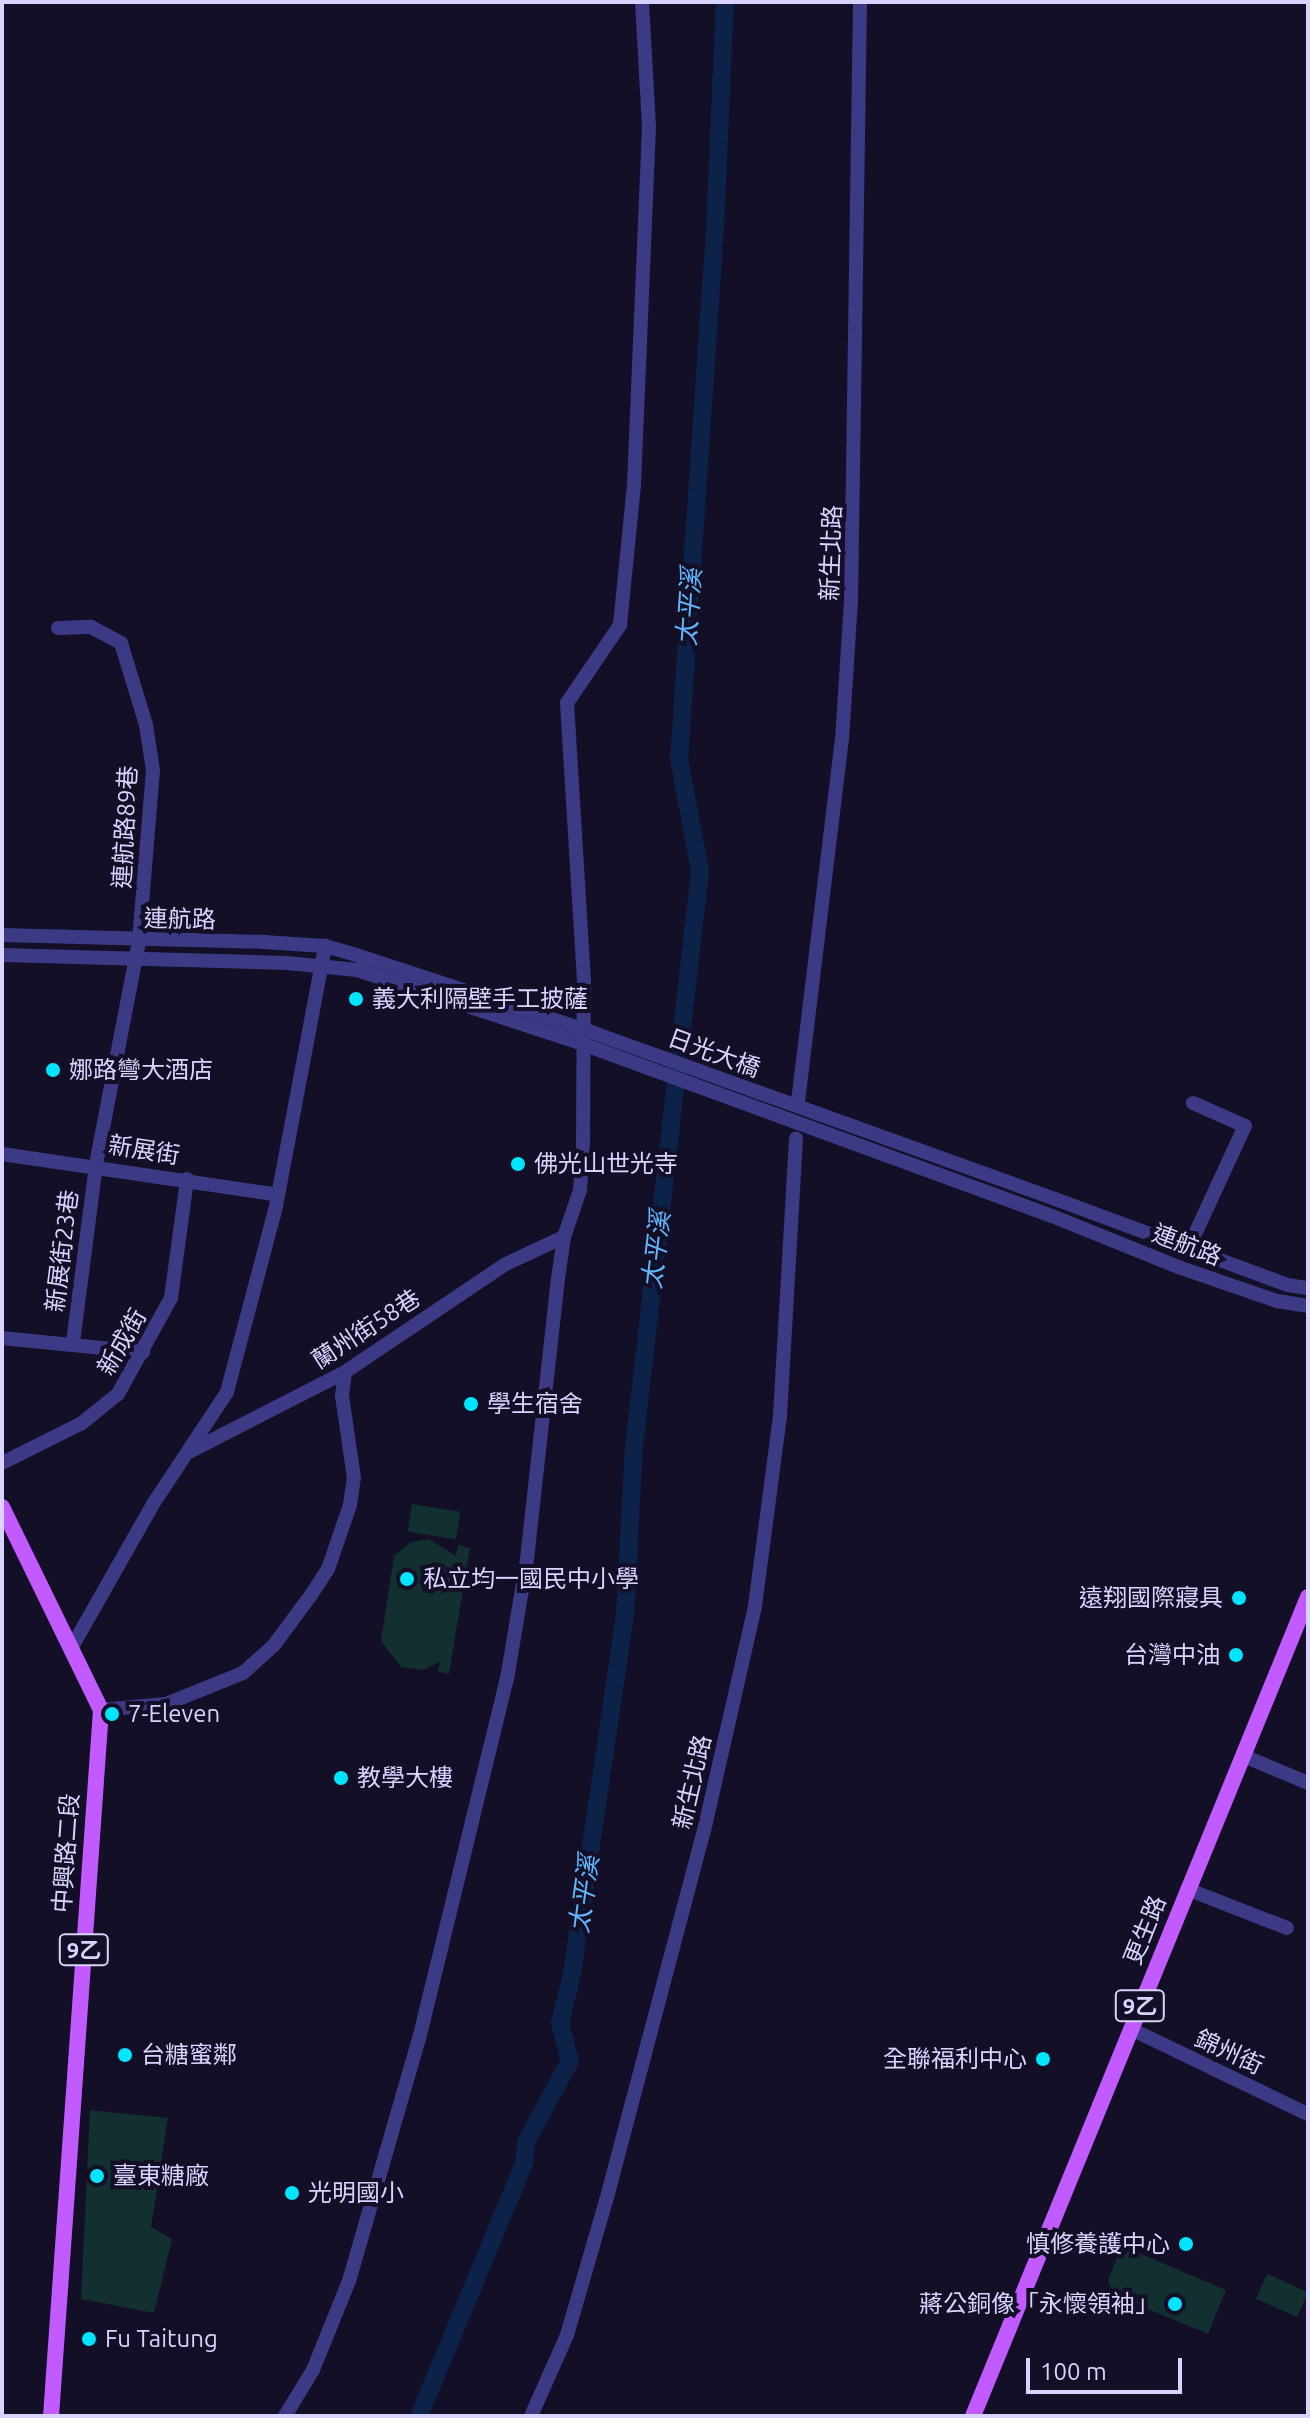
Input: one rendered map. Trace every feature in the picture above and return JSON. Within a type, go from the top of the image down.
[{"type":"main road","name":"中興路二段","points":[[2,1507],[73,1645],[101,1710],[51,2416]]},
{"type":"main road","name":"更生路","points":[[973,2416],[1187,1889],[1305,1615],[1308,1597]]},
{"type":"street","points":[[285,2416],[313,2370],[349,2281],[419,2039],[507,1679],[527,1559],[564,1237],[580,1190],[584,981],[567,703],[615,637],[626,578],[646,245],[649,127],[642,2]]},
{"type":"street","name":"新生北路","points":[[798,1102],[842,740],[851,602],[860,2]]},
{"type":"street","name":"連航路89巷","points":[[58,628],[91,627],[121,643],[146,725],[153,770],[139,941],[134,960]]},
{"type":"street","name":"連航路","points":[[2,935],[325,946],[356,955]]},
{"type":"street","points":[[73,1645],[227,1392],[257,1293],[278,1195],[317,966],[325,946]]},
{"type":"street","name":"連航路","points":[[2,955],[357,970]]},
{"type":"street","name":"日光大橋","points":[[356,955],[579,1028],[1055,1199]]},
{"type":"street","name":"新展街23巷","points":[[73,1343],[96,1165],[134,960]]},
{"type":"street","name":"日光大橋","points":[[357,970],[577,1042],[1052,1216]]},
{"type":"street","points":[[1189,1247],[1245,1126],[1193,1103]]},
{"type":"street","name":"新生北路","points":[[531,2416],[567,2335],[606,2201],[706,1822],[755,1606],[780,1416],[796,1138]]},
{"type":"street","name":"新展街","points":[[2,1154],[96,1165],[278,1195]]},
{"type":"street","name":"新成街","points":[[2,1463],[82,1423],[118,1394],[143,1352],[178,1276],[187,1179]]},
{"type":"street","name":"連航路","points":[[1055,1199],[1271,1279],[1308,1288]]},
{"type":"street","name":"連航路","points":[[1052,1216],[1261,1296],[1308,1306]]},
{"type":"street","name":"蘭州街58巷","points":[[188,1452],[345,1372],[506,1264],[564,1237]]},
{"type":"street","points":[[1261,1296],[1271,1279]]},
{"type":"street","points":[[2,1338],[143,1352]]},
{"type":"street","points":[[101,1710],[166,1704],[243,1673],[274,1645],[311,1595],[328,1569],[350,1505],[354,1478],[342,1396],[345,1372]]},
{"type":"street","points":[[1244,1756],[1308,1783]]},
{"type":"street","points":[[1187,1889],[1287,1928]]},
{"type":"street","name":"錦州街","points":[[1131,2029],[1308,2114]]},
{"type":"green space","points":[[412,1504],[460,1512],[456,1539],[408,1532]]},
{"type":"green space","points":[[429,1539],[456,1556],[458,1545],[470,1548],[449,1674],[438,1672],[440,1662],[423,1670],[401,1667],[381,1641],[394,1556],[411,1542]]},
{"type":"green space","points":[[90,2110],[168,2118],[151,2227],[172,2239],[154,2313],[81,2299]]},
{"type":"green space","points":[[1122,2246],[1226,2290],[1208,2334],[1114,2295],[1108,2280]]},
{"type":"green space","points":[[1267,2274],[1308,2292],[1297,2317],[1256,2299]]},
{"type":"waterway","name":"太平溪","points":[[419,2416],[524,2164],[526,2142],[570,2061],[560,2023],[572,1974],[625,1616],[634,1447],[700,871],[679,759],[715,228],[725,2]]},
{"type":"place","name":"義大利隔壁手工披薩","points":[[356,999]]},
{"type":"place","name":"娜路彎大酒店","points":[[53,1070]]},
{"type":"place","name":"佛光山世光寺","points":[[518,1164]]},
{"type":"place","name":"學生宿舍","points":[[471,1404]]},
{"type":"place","name":"私立均一國民中小學","points":[[407,1579]]},
{"type":"place","name":"遠翔國際寢具","points":[[1239,1598]]},
{"type":"place","name":"台灣中油","points":[[1236,1655]]},
{"type":"place","name":"7-Eleven","points":[[112,1714]]},
{"type":"place","name":"教學大樓","points":[[341,1778]]},
{"type":"place","name":"台糖蜜鄰","points":[[125,2055]]},
{"type":"place","name":"全聯福利中心","points":[[1043,2059]]},
{"type":"place","name":"臺東糖廠","points":[[97,2176]]},
{"type":"place","name":"光明國小","points":[[292,2193]]},
{"type":"place","name":"慎修養護中心","points":[[1186,2244]]},
{"type":"place","name":"蔣公銅像「永懷領袖」","points":[[1175,2304]]},
{"type":"place","name":"Fu Taitung","points":[[89,2339]]}]
